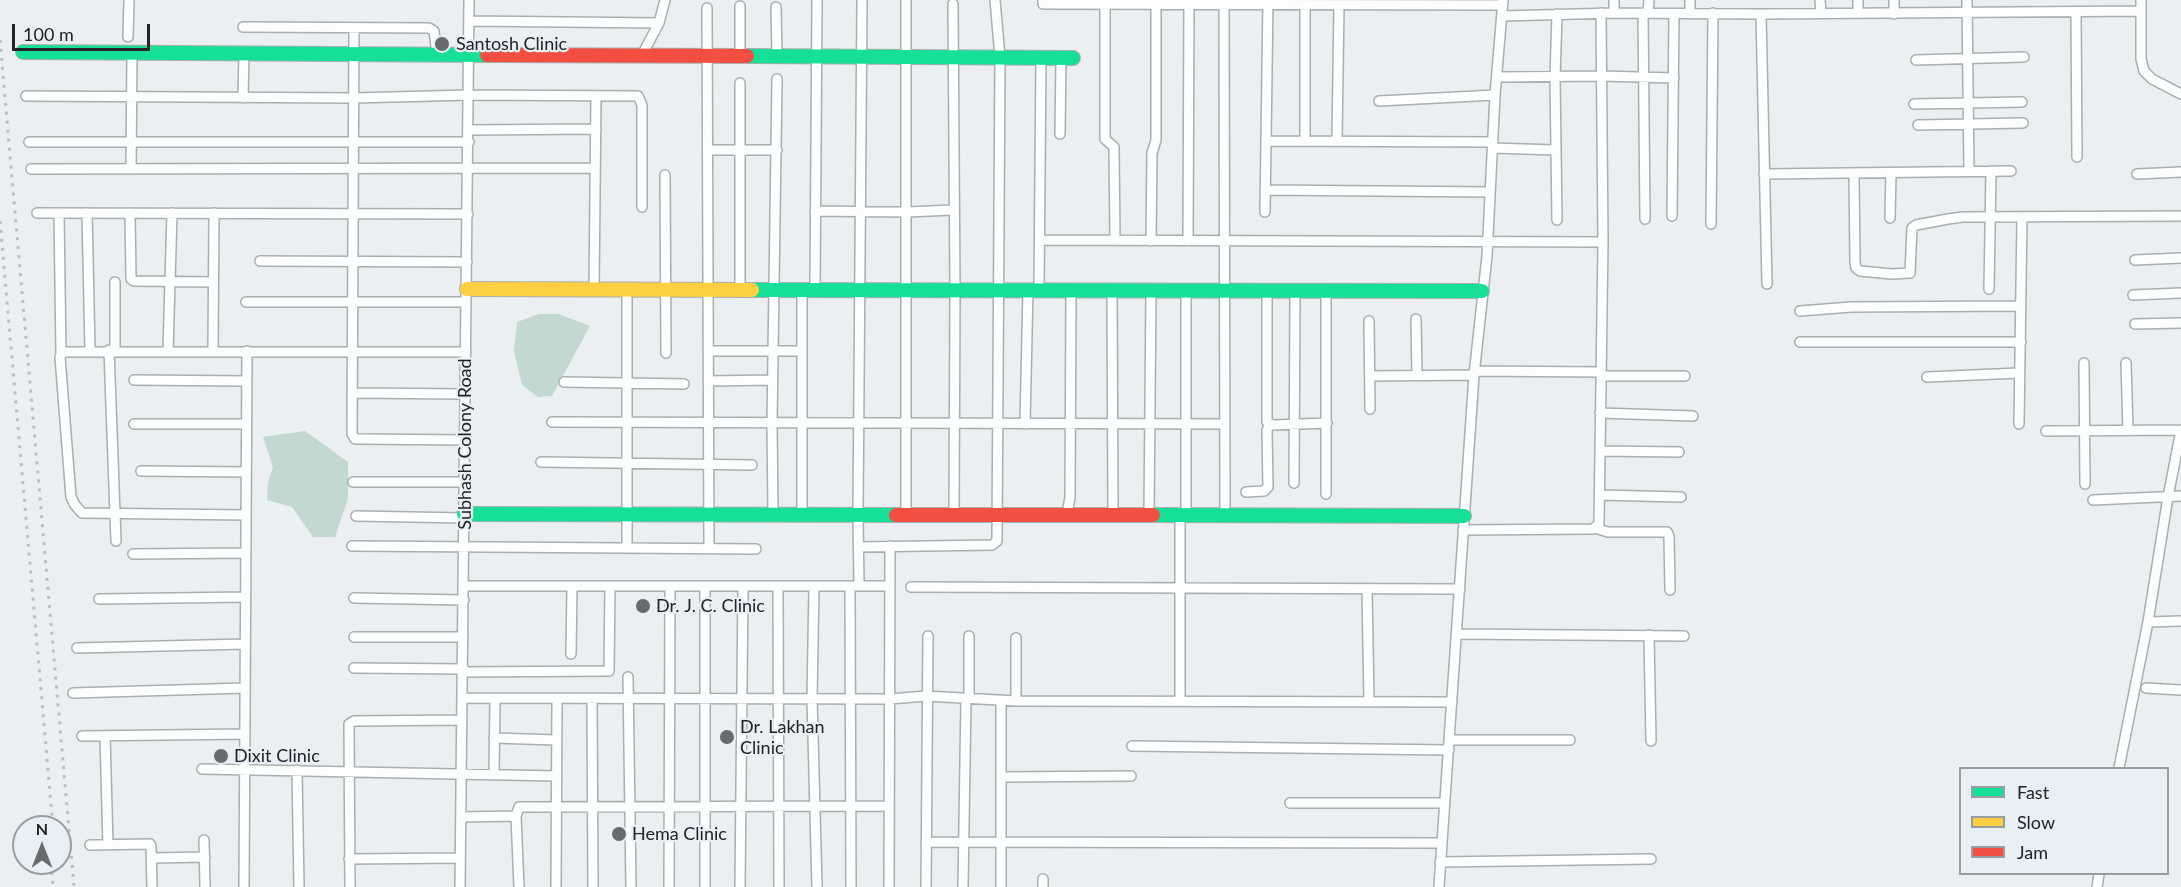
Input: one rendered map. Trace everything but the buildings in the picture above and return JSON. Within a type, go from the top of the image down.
[{"type":"street","points":[[128,37],[129,0]]},
{"type":"street","name":"Subhash Colony Road","points":[[460,887],[470,0]]},
{"type":"street","points":[[642,55],[659,23],[665,0]]},
{"type":"street","points":[[802,514],[802,351],[815,212],[817,0]]},
{"type":"street","points":[[852,887],[851,699],[855,586],[859,547],[862,0]]},
{"type":"street","points":[[906,0],[906,515]]},
{"type":"street","points":[[859,547],[995,544],[997,541],[1000,57],[995,0]]},
{"type":"street","points":[[1043,0],[1043,4],[1079,2],[1268,2],[1339,5],[1502,3],[1487,242],[1474,373],[1439,887]]},
{"type":"street","points":[[1614,0],[1614,13]]},
{"type":"street","points":[[1645,219],[1643,78],[1648,0]]},
{"type":"street","points":[[1690,0],[1690,14]]},
{"type":"street","points":[[1820,0],[1821,13]]},
{"type":"street","points":[[1858,0],[1858,13]]},
{"type":"street","points":[[1894,0],[1894,14]]},
{"type":"street","points":[[1967,0],[1969,171]]},
{"type":"street","points":[[2141,0],[2141,59],[2144,71],[2152,80],[2181,94]]},
{"type":"street","points":[[1151,241],[1152,153],[1155,140],[1156,2]]},
{"type":"street","points":[[1188,241],[1189,2]]},
{"type":"street","points":[[1224,2],[1225,516]]},
{"type":"street","points":[[1265,212],[1268,2]]},
{"type":"street","points":[[1109,3],[1105,139],[1114,147],[1115,240]]},
{"type":"street","points":[[1305,141],[1311,3]]},
{"type":"street","points":[[953,4],[954,515]]},
{"type":"street","points":[[1337,141],[1339,5]]},
{"type":"street","points":[[740,6],[740,56]]},
{"type":"street","points":[[776,7],[777,56]]},
{"type":"street","points":[[707,8],[709,549]]},
{"type":"street","points":[[1502,16],[1601,13],[1967,14],[2141,11]]},
{"type":"street","points":[[1595,528],[1599,521],[1600,495],[1603,242],[1601,13]]},
{"type":"street","points":[[1711,224],[1713,13]]},
{"type":"street","points":[[2076,13],[2077,157]]},
{"type":"street","points":[[1557,14],[1555,78],[1557,220]]},
{"type":"street","points":[[1672,216],[1674,14]]},
{"type":"street","points":[[1761,14],[1767,284]]},
{"type":"street","points":[[470,21],[659,23]]},
{"type":"street","points":[[243,27],[432,28],[437,54]]},
{"type":"street","points":[[354,29],[352,434],[355,439],[465,440]]},
{"type":"street","points":[[24,52],[1067,58],[1060,134]]},
{"type":"street","points":[[131,169],[132,53]]},
{"type":"street","points":[[243,98],[244,53]]},
{"type":"street","points":[[1025,424],[1034,290],[1040,240],[1041,57]]},
{"type":"street","points":[[1916,60],[2025,57]]},
{"type":"street","points":[[1497,77],[1674,78]]},
{"type":"street","points":[[773,514],[772,380],[777,79]]},
{"type":"street","points":[[740,83],[740,290]]},
{"type":"street","points":[[26,96],[354,99],[469,95],[638,96],[641,100],[642,207]]},
{"type":"street","points":[[1379,101],[1495,95]]},
{"type":"street","points":[[594,290],[596,96]]},
{"type":"street","points":[[1914,104],[1969,101],[2022,102]]},
{"type":"street","points":[[1918,125],[2023,123]]},
{"type":"street","points":[[469,130],[596,129]]},
{"type":"street","points":[[1266,141],[1493,145],[1556,150]]},
{"type":"street","points":[[29,142],[469,142]]},
{"type":"street","points":[[708,150],[777,150]]},
{"type":"street","points":[[31,169],[596,168]]},
{"type":"street","points":[[1989,289],[1991,171]]},
{"type":"street","points":[[1764,174],[2011,171]]},
{"type":"street","points":[[2137,174],[2181,172]]},
{"type":"street","points":[[1854,174],[1855,262],[1856,268],[1860,271],[1910,273],[1911,231],[1917,225],[1956,218],[2181,216]]},
{"type":"street","points":[[1890,218],[1891,174]]},
{"type":"street","points":[[666,175],[666,353]]},
{"type":"street","points":[[1265,190],[1490,192]]},
{"type":"street","points":[[815,212],[953,210]]},
{"type":"street","points":[[37,213],[468,214]]},
{"type":"street","points":[[59,213],[60,355],[71,497],[75,505],[82,513],[246,515]]},
{"type":"street","points":[[87,213],[90,350]]},
{"type":"street","points":[[130,213],[131,279],[213,282]]},
{"type":"street","points":[[168,351],[172,213]]},
{"type":"street","points":[[213,351],[214,213]]},
{"type":"street","points":[[2019,424],[2022,217]]},
{"type":"street","points":[[1040,240],[1603,242]]},
{"type":"street","points":[[2135,260],[2181,258]]},
{"type":"street","points":[[260,261],[467,262]]},
{"type":"street","points":[[115,282],[112,350],[116,541]]},
{"type":"street","points":[[246,302],[352,302],[594,290],[1482,291]]},
{"type":"street","points":[[627,290],[627,548]]},
{"type":"street","points":[[1067,515],[1070,497],[1071,290]]},
{"type":"street","points":[[1112,290],[1113,515]]},
{"type":"street","points":[[1149,515],[1151,290]]},
{"type":"street","points":[[1180,701],[1186,290]]},
{"type":"street","points":[[1246,492],[1264,491],[1268,487],[1268,291]]},
{"type":"street","points":[[1294,483],[1295,291]]},
{"type":"street","points":[[1326,291],[1326,494]]},
{"type":"street","points":[[2133,295],[2181,293]]},
{"type":"street","points":[[1800,311],[1851,307],[2021,306]]},
{"type":"street","points":[[1416,320],[1418,375]]},
{"type":"street","points":[[1370,321],[1370,409]]},
{"type":"street","points":[[2135,324],[2181,323]]},
{"type":"street","points":[[1800,342],[2020,342]]},
{"type":"street","points":[[60,355],[65,351],[90,350],[466,352]]},
{"type":"street","points":[[244,887],[247,351]]},
{"type":"street","points":[[708,351],[802,351]]},
{"type":"street","points":[[2084,363],[2085,484]]},
{"type":"street","points":[[2126,363],[2128,430]]},
{"type":"street","points":[[1371,376],[1474,373],[1685,376]]},
{"type":"street","points":[[1927,377],[2019,373]]},
{"type":"street","points":[[134,380],[247,381]]},
{"type":"street","points":[[708,381],[772,380]]},
{"type":"street","points":[[564,382],[684,384]]},
{"type":"street","points":[[353,393],[465,394]]},
{"type":"street","points":[[1600,413],[1693,416]]},
{"type":"street","points":[[552,422],[1224,424]]},
{"type":"street","points":[[1269,424],[1327,423]]},
{"type":"street","points":[[134,424],[246,424]]},
{"type":"street","points":[[2046,431],[2181,430],[2148,622],[2119,767]]},
{"type":"street","points":[[1600,451],[1679,452]]},
{"type":"street","points":[[541,462],[752,465]]},
{"type":"street","points":[[141,471],[246,472]]},
{"type":"street","points":[[353,482],[465,482]]},
{"type":"street","points":[[1600,495],[1681,497]]},
{"type":"street","points":[[2093,500],[2181,496]]},
{"type":"street","points":[[356,516],[1149,515],[1463,523],[1595,528],[1608,532],[1667,532],[1670,590]]},
{"type":"street","points":[[352,546],[756,549]]},
{"type":"street","points":[[890,546],[890,887]]},
{"type":"street","points":[[133,554],[245,553]]},
{"type":"street","points":[[464,586],[890,586]]},
{"type":"street","points":[[571,654],[572,586]]},
{"type":"street","points":[[814,586],[812,698],[816,887]]},
{"type":"street","points":[[354,668],[609,671],[610,587]]},
{"type":"street","points":[[669,887],[670,587]]},
{"type":"street","points":[[705,587],[703,698],[705,887]]},
{"type":"street","points":[[740,887],[743,587]]},
{"type":"street","points":[[778,587],[779,887]]},
{"type":"street","points":[[911,587],[1460,589]]},
{"type":"street","points":[[1367,589],[1368,702]]},
{"type":"street","points":[[99,599],[245,597]]},
{"type":"street","points":[[354,598],[464,600]]},
{"type":"street","points":[[2148,622],[2181,621]]},
{"type":"street","points":[[1457,634],[1684,636]]},
{"type":"street","points":[[1649,635],[1651,741]]},
{"type":"street","points":[[926,887],[928,636]]},
{"type":"street","points":[[963,887],[969,636]]},
{"type":"street","points":[[354,637],[464,637]]},
{"type":"street","points":[[1016,638],[1016,701]]},
{"type":"street","points":[[77,648],[245,644]]},
{"type":"street","points":[[628,677],[631,887]]},
{"type":"street","points":[[73,693],[245,688]]},
{"type":"street","points":[[2146,688],[2181,690]]},
{"type":"street","points":[[462,698],[890,699],[926,696],[1001,701],[1452,702]]},
{"type":"street","points":[[494,774],[495,699]]},
{"type":"street","points":[[556,887],[557,700]]},
{"type":"street","points":[[592,700],[593,887]]},
{"type":"street","points":[[1001,701],[1001,887]]},
{"type":"street","points":[[350,887],[348,726],[352,722],[461,720]]},
{"type":"street","points":[[82,736],[245,734]]},
{"type":"street","points":[[105,736],[108,845]]},
{"type":"street","points":[[494,738],[556,740]]},
{"type":"street","points":[[1131,746],[1449,745],[1570,740]]},
{"type":"street","points":[[202,769],[556,776]]},
{"type":"street","points":[[297,771],[299,887]]},
{"type":"street","points":[[1001,777],[1131,776]]},
{"type":"street","points":[[1290,803],[1444,803]]},
{"type":"street","points":[[519,887],[516,816],[519,807],[889,806]]},
{"type":"street","points":[[461,817],[516,816]]},
{"type":"street","points":[[204,840],[205,887]]},
{"type":"street","points":[[926,842],[1441,843]]},
{"type":"street","points":[[90,845],[150,844],[152,887]]},
{"type":"street","points":[[152,858],[205,857]]},
{"type":"street","points":[[349,859],[460,858]]},
{"type":"street","points":[[1440,862],[1651,859]]},
{"type":"green space","points":[[539,314],[558,314],[590,326],[552,396],[538,397],[522,385],[514,351],[517,322]]},
{"type":"green space","points":[[305,431],[348,462],[348,499],[335,537],[313,537],[292,507],[267,500],[268,482],[273,467],[263,437]]},
{"type":"railway","points":[[0,40],[74,887]]},
{"type":"railway","points":[[0,221],[52,815]]},
{"type":"railway","points":[[52,875],[53,887]]},
{"type":"traffic: fast","points":[[23,52],[487,55]]},
{"type":"traffic: fast","points":[[747,56],[1073,58]]},
{"type":"traffic: fast","points":[[752,290],[1482,291]]},
{"type":"traffic: fast","points":[[464,514],[896,515]]},
{"type":"traffic: fast","points":[[1153,515],[1464,516]]},
{"type":"traffic: slow","points":[[467,289],[752,290]]},
{"type":"traffic: jam","points":[[487,55],[747,56]]},
{"type":"traffic: jam","points":[[896,515],[1153,515]]},
{"type":"place","name":"Santosh Clinic","points":[[442,44]]},
{"type":"place","name":"Dr. J. C. Clinic","points":[[643,606]]},
{"type":"place","name":"Dr. Lakhan Clinic","points":[[727,737]]},
{"type":"place","name":"Dixit Clinic","points":[[221,756]]},
{"type":"place","name":"Hema Clinic","points":[[619,834]]}]
